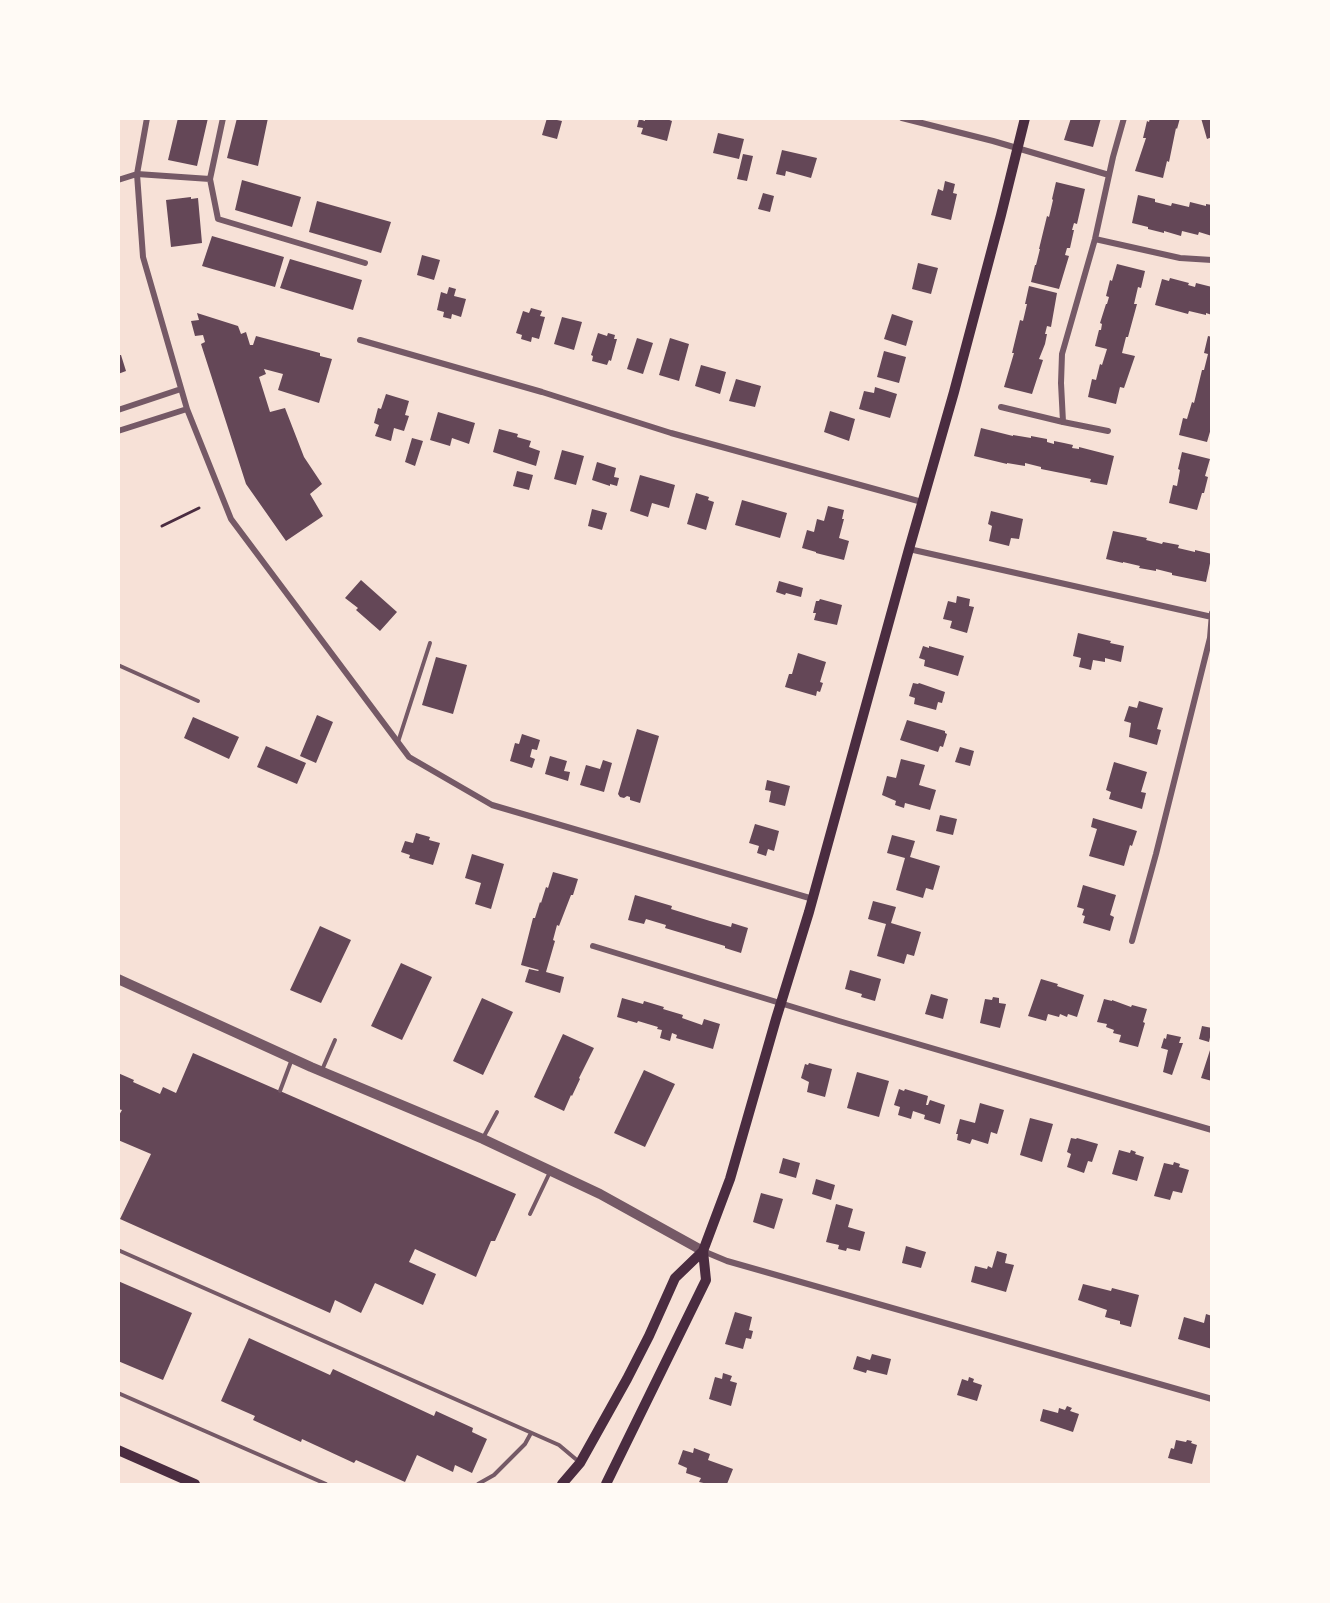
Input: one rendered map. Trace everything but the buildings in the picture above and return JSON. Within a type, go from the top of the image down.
[{"type":"main road","points":[[562,1485],[580,1463],[632,1370],[675,1278],[703,1251],[730,1179],[813,899],[957,381],[1025,118]]},
{"type":"main road","points":[[606,1485],[706,1280],[703,1251]]},
{"type":"main road","points":[[118,1450],[195,1485]]},
{"type":"street","points":[[147,118],[137,174],[143,257],[187,409],[231,519],[409,758],[492,805],[813,899]]},
{"type":"street","points":[[223,118],[210,179],[218,219],[365,264]]},
{"type":"street","points":[[902,118],[1109,175]]},
{"type":"street","points":[[1063,422],[1062,354],[1095,239],[1124,118]]},
{"type":"street","points":[[118,180],[137,174],[210,179]]},
{"type":"street","points":[[1095,239],[1180,258],[1212,260]]},
{"type":"street","points":[[360,340],[543,392],[671,433],[922,502]]},
{"type":"street","points":[[118,410],[181,389]]},
{"type":"street","points":[[1001,407],[1108,431]]},
{"type":"street","points":[[118,431],[187,409]]},
{"type":"street","points":[[909,549],[1211,616],[1210,638],[1132,941]]},
{"type":"street","points":[[593,946],[1212,1130]]},
{"type":"street","points":[[118,979],[321,1071],[483,1139],[600,1194],[703,1251],[727,1261],[1212,1399]]},
{"type":"lane","points":[[398,743],[430,643]]},
{"type":"lane","points":[[118,665],[198,701]]},
{"type":"lane","points":[[321,1071],[335,1040]]},
{"type":"lane","points":[[280,1091],[293,1058]]},
{"type":"lane","points":[[483,1139],[497,1112]]},
{"type":"lane","points":[[530,1214],[550,1171]]},
{"type":"lane","points":[[118,1250],[559,1445],[580,1463]]},
{"type":"lane","points":[[118,1393],[326,1485]]},
{"type":"lane","points":[[478,1485],[494,1475],[525,1444],[531,1433]]},
{"type":"path","points":[[162,526],[199,507]]}]
